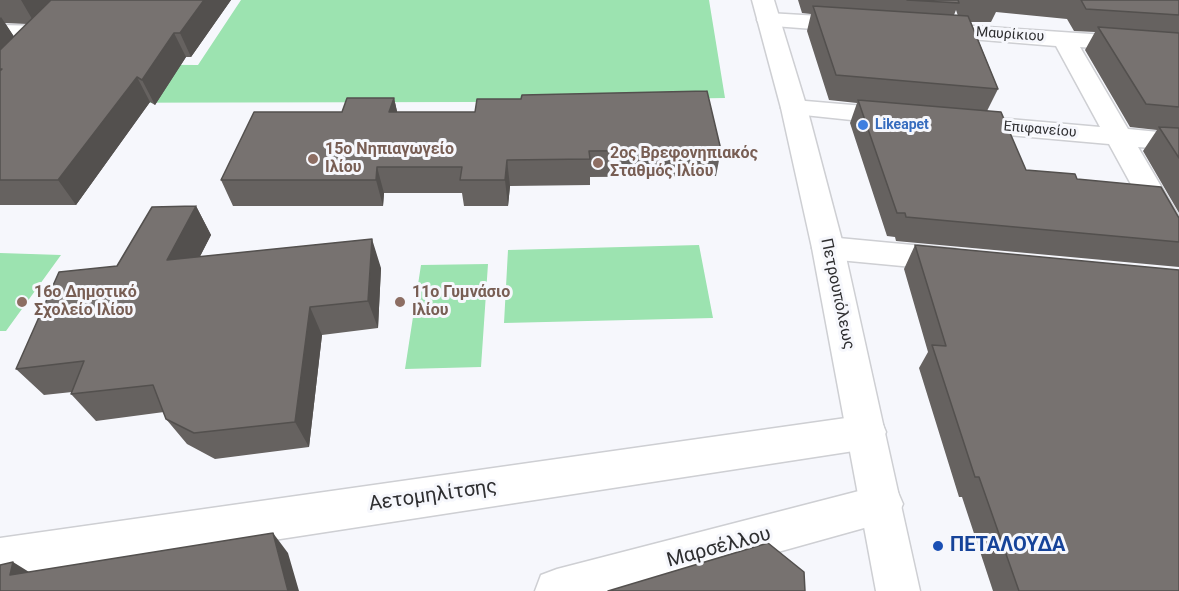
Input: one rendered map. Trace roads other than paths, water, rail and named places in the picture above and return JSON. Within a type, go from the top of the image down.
[{"type":"street","points":[[765,10],[875,27]]},
{"type":"street","name":"Πετρουπόλεως","points":[[765,10],[794,108],[828,248],[898,591]]},
{"type":"street","points":[[16,58],[58,16]]},
{"type":"street","name":"Μαυρίκιου","points":[[910,29],[1179,47]]},
{"type":"street","points":[[0,32],[41,33]]},
{"type":"street","points":[[1064,39],[1179,244]]},
{"type":"street","name":"Επιφανείου","points":[[794,108],[1179,142]]},
{"type":"street","points":[[828,248],[980,262]]},
{"type":"street","name":"Αετομηλίτσης","points":[[0,560],[867,432]]},
{"type":"street","name":"Μαρσέλλου","points":[[557,591],[882,504]]},
{"type":"place","name":"Likeapet","points":[[863,125]]},
{"type":"place","name":"15ο Νηπιαγωγείο Ιλίου","points":[[313,159]]},
{"type":"place","name":"2ος Βρεφονηπιακός Σταθμός Ιλίου","points":[[598,163]]},
{"type":"place","name":"16ο Δημοτικό Σχολείο Ιλίου","points":[[22,302]]},
{"type":"place","name":"11ο Γυμνάσιο Ιλίου","points":[[400,302]]},
{"type":"place","name":"ΠΕΤΑΛΟΥΔΑ","points":[[938,546]]}]
